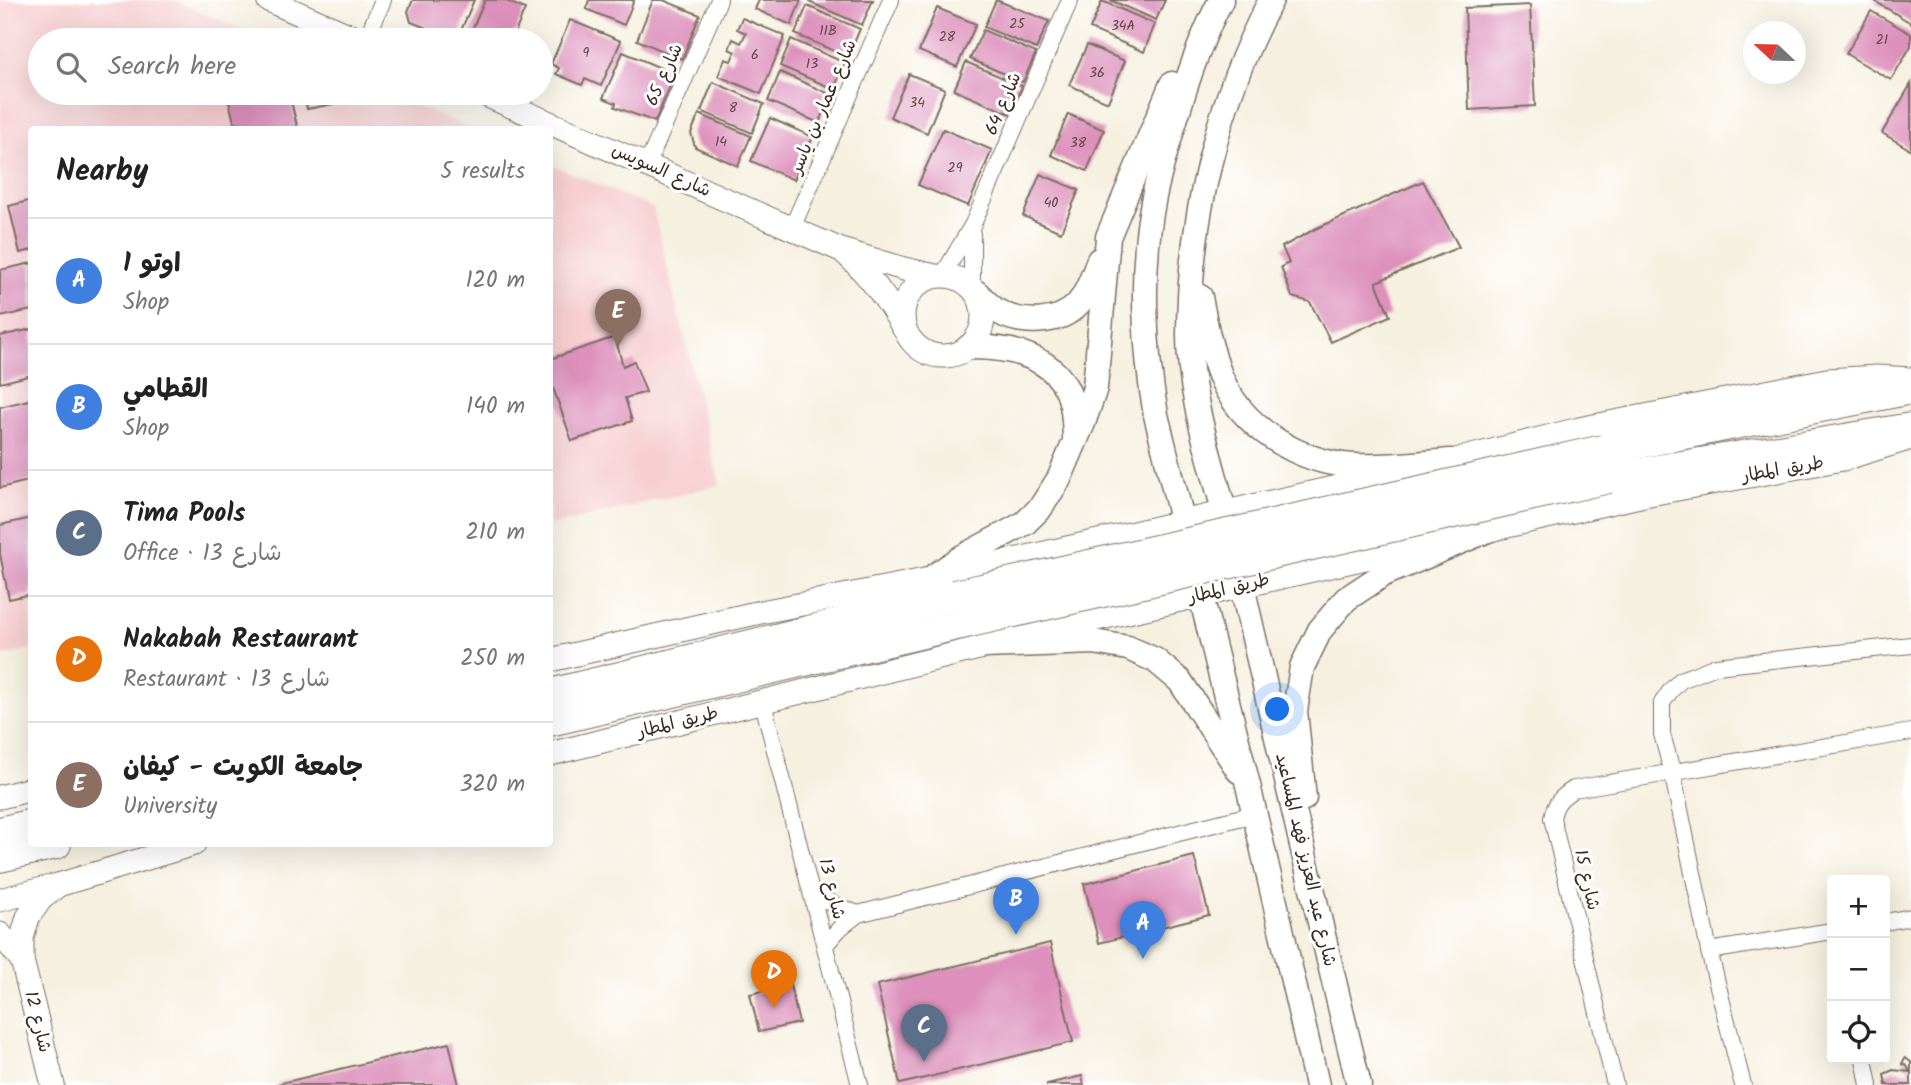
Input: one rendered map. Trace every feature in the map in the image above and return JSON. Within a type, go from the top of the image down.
[{"type":"highway","name":"طريق المطار","points":[[553,693],[648,670],[958,610],[1606,464],[1911,389]]},
{"type":"highway","name":"طريق المطار","points":[[1606,464],[1911,428]]},
{"type":"highway","name":"طريق المطار","points":[[553,720],[958,610]]},
{"type":"highway","points":[[553,676],[610,665],[648,670]]},
{"type":"highway","points":[[553,732],[600,719],[636,699]]},
{"type":"highway","points":[[0,831],[28,825]]},
{"type":"highway","points":[[0,858],[44,847]]},
{"type":"main road","points":[[268,0],[332,28]]},
{"type":"main road","points":[[974,289],[983,306],[984,321],[979,336],[969,347],[950,356],[939,356],[918,348],[907,335],[903,320],[907,298],[916,286],[939,276],[958,278],[974,289],[996,310],[1014,318],[1042,320],[1068,312],[1080,302],[1169,90],[1220,0]]},
{"type":"main road","points":[[1271,0],[1259,22],[1223,115],[1203,194],[1193,260],[1208,338],[1221,377],[1236,403],[1262,430],[1293,450],[1321,461],[1356,466],[1452,461]]},
{"type":"main road","points":[[1203,32],[1162,162],[1152,205],[1147,251],[1148,370],[1156,415],[1248,785],[1317,1085]]},
{"type":"main road","name":"شارع السويس","points":[[509,105],[841,250],[904,269],[939,276]]},
{"type":"main road","points":[[930,579],[947,566],[1001,538],[1032,517],[1059,479],[1095,388],[1108,237]]},
{"type":"main road","name":"شارع السويس","points":[[841,250],[890,303],[907,335]]},
{"type":"main road","name":"شارع عبد العزيز فهد المساعيد","points":[[1193,260],[1189,337],[1198,415],[1225,512],[1314,904],[1359,1085]]},
{"type":"main road","points":[[969,347],[996,347],[1022,354],[1058,376],[1071,401],[1075,442]]},
{"type":"main road","points":[[553,659],[1184,522],[1579,429],[1827,380],[1877,377],[1911,379]]},
{"type":"main road","name":"طريق المطار","points":[[553,753],[1092,620],[1644,495],[1843,459],[1911,438]]},
{"type":"main road","points":[[1315,491],[1300,514],[1300,529],[1304,542],[1312,553],[1324,561],[1338,564]]},
{"type":"main road","points":[[1314,904],[1295,711],[1302,667],[1320,630],[1346,599],[1384,574],[1495,527]]},
{"type":"main road","points":[[1086,544],[1098,553],[1106,565],[1110,580],[1109,595],[1103,609],[1092,620]]},
{"type":"main road","points":[[984,646],[1094,642],[1128,648],[1155,660],[1180,681],[1248,785]]},
{"type":"main road","points":[[0,797],[28,790]]},
{"type":"main road","points":[[0,900],[58,886],[184,847]]},
{"type":"main road","name":"شارع 12","points":[[52,1085],[22,960],[22,938],[28,917],[41,899],[58,886]]},
{"type":"main road","name":"شارع 12","points":[[0,934],[22,960]]},
{"type":"street","points":[[371,28],[383,0]]},
{"type":"street","name":"شارع 65","points":[[647,165],[719,0]]},
{"type":"street","name":"شارع عمار بن ياسر","points":[[792,228],[891,0]]},
{"type":"street","name":"شارع 64","points":[[939,276],[973,224],[1070,0]]},
{"type":"street","name":"شارع 64","points":[[973,224],[971,245],[974,289]]},
{"type":"street","points":[[1743,1085],[1709,951],[1662,734],[1662,704],[1681,680],[1716,666],[1911,645]]},
{"type":"street","name":"شارع 13","points":[[763,703],[860,1085]]},
{"type":"street","name":"شارع 15","points":[[1615,1085],[1552,818],[1554,806],[1561,797],[1574,789],[1911,732]]},
{"type":"street","points":[[825,945],[840,928],[858,914],[1254,814]]},
{"type":"street","points":[[811,891],[834,905],[858,914]]},
{"type":"street","points":[[1890,921],[1911,917]]},
{"type":"street","points":[[1709,951],[1827,932]]},
{"type":"street","points":[[1865,1064],[1869,1085]]},
{"type":"shaded area","points":[[0,0],[173,0],[238,28],[28,28],[28,105],[415,105],[464,126],[28,126],[28,650],[0,657]]},
{"type":"shaded area","points":[[553,165],[653,208],[720,485],[553,525]]},
{"type":"building","points":[[413,0],[474,0],[462,28],[426,28],[411,22],[408,11]]},
{"type":"building","points":[[485,0],[504,0],[525,9],[517,28],[473,28]]},
{"type":"building","points":[[589,0],[634,0],[624,25],[586,9]]},
{"type":"building","points":[[653,0],[663,0],[700,15],[682,59],[637,40]]},
{"type":"building","points":[[759,0],[801,0],[791,25],[755,9]]},
{"type":"building","points":[[873,0],[862,25],[809,2]]},
{"type":"building","points":[[996,0],[1049,21],[1036,49],[984,27]]},
{"type":"building","points":[[1110,0],[1165,0],[1156,20]]},
{"type":"building","points":[[1873,0],[1911,0],[1911,23]]},
{"type":"building","points":[[1102,1],[1155,24],[1144,52],[1090,29]]},
{"type":"building","points":[[1530,5],[1535,106],[1469,110],[1465,8]]},
{"type":"building","points":[[807,6],[860,29],[848,57],[795,34]]},
{"type":"building","points":[[937,8],[976,24],[957,67],[919,51]]},
{"type":"building","points":[[1871,11],[1911,34],[1911,46],[1891,80],[1846,54]]},
{"type":"building","points":[[742,18],[785,36],[761,94],[718,76],[725,59],[731,61],[735,52],[729,49],[733,39],[741,43],[746,33],[737,29]]},
{"type":"building","points":[[570,20],[621,41],[601,86],[585,79],[582,85],[556,74],[559,68],[553,65]]},
{"type":"building","points":[[983,30],[1036,53],[1023,82],[970,59]]},
{"type":"building","points":[[791,39],[845,63],[834,89],[780,66]]},
{"type":"building","points":[[1087,45],[1125,61],[1108,102],[1069,85]]},
{"type":"building","points":[[623,52],[675,74],[655,122],[615,107],[616,103],[603,98]]},
{"type":"building","points":[[966,62],[1022,86],[1010,114],[954,90]]},
{"type":"building","points":[[780,72],[832,95],[819,123],[768,101]]},
{"type":"building","points":[[909,74],[945,89],[927,133],[890,117]]},
{"type":"building","points":[[713,82],[764,104],[752,133],[701,111]]},
{"type":"building","points":[[1911,84],[1911,150],[1882,133]]},
{"type":"building","points":[[230,105],[292,105],[297,126],[235,126]]},
{"type":"building","points":[[306,105],[328,105],[307,109]]},
{"type":"building","points":[[699,114],[751,136],[738,166],[695,147],[691,133]]},
{"type":"building","points":[[1068,114],[1104,130],[1087,171],[1051,155]]},
{"type":"building","points":[[770,118],[813,137],[794,180],[751,161]]},
{"type":"building","points":[[943,129],[992,150],[968,206],[918,185]]},
{"type":"building","points":[[1040,174],[1079,190],[1061,232],[1023,216]]},
{"type":"building","points":[[1423,181],[1459,247],[1376,282],[1390,316],[1331,342],[1310,302],[1292,297],[1281,267],[1289,263],[1282,247],[1315,229]]},
{"type":"building","points":[[28,201],[28,251],[20,253],[9,206]]},
{"type":"building","points":[[28,264],[28,311],[0,317],[0,270]]},
{"type":"building","points":[[28,330],[28,376],[0,383],[0,336]]},
{"type":"building","points":[[615,337],[623,366],[634,361],[646,392],[625,398],[632,421],[572,441],[553,387],[553,358]]},
{"type":"building","points":[[28,400],[28,481],[0,488],[0,407]]},
{"type":"building","points":[[28,519],[28,595],[9,599],[0,554],[0,525]]},
{"type":"building","points":[[1194,856],[1209,915],[1099,943],[1084,884]]},
{"type":"building","points":[[1050,943],[1073,1042],[900,1084],[877,985]]},
{"type":"building","points":[[790,985],[799,1023],[759,1032],[750,994]]},
{"type":"building","points":[[449,1043],[459,1085],[277,1084]]},
{"type":"building","points":[[1905,1058],[1911,1062],[1911,1085],[1886,1085],[1884,1074],[1893,1070],[1910,1072],[1907,1066],[1902,1064]]},
{"type":"building","points":[[1082,1076],[1084,1085],[1047,1085],[1047,1084]]},
{"type":"place","name":"جامعة الكويت - كيفان","points":[[618,347]]},
{"type":"place","name":"القطامي","points":[[1016,935]]},
{"type":"place","name":"اوتو 1","points":[[1143,959]]},
{"type":"place","name":"Nakabah Restaurant","points":[[774,1008]]},
{"type":"place","name":"Tima Pools","points":[[924,1062]]}]
